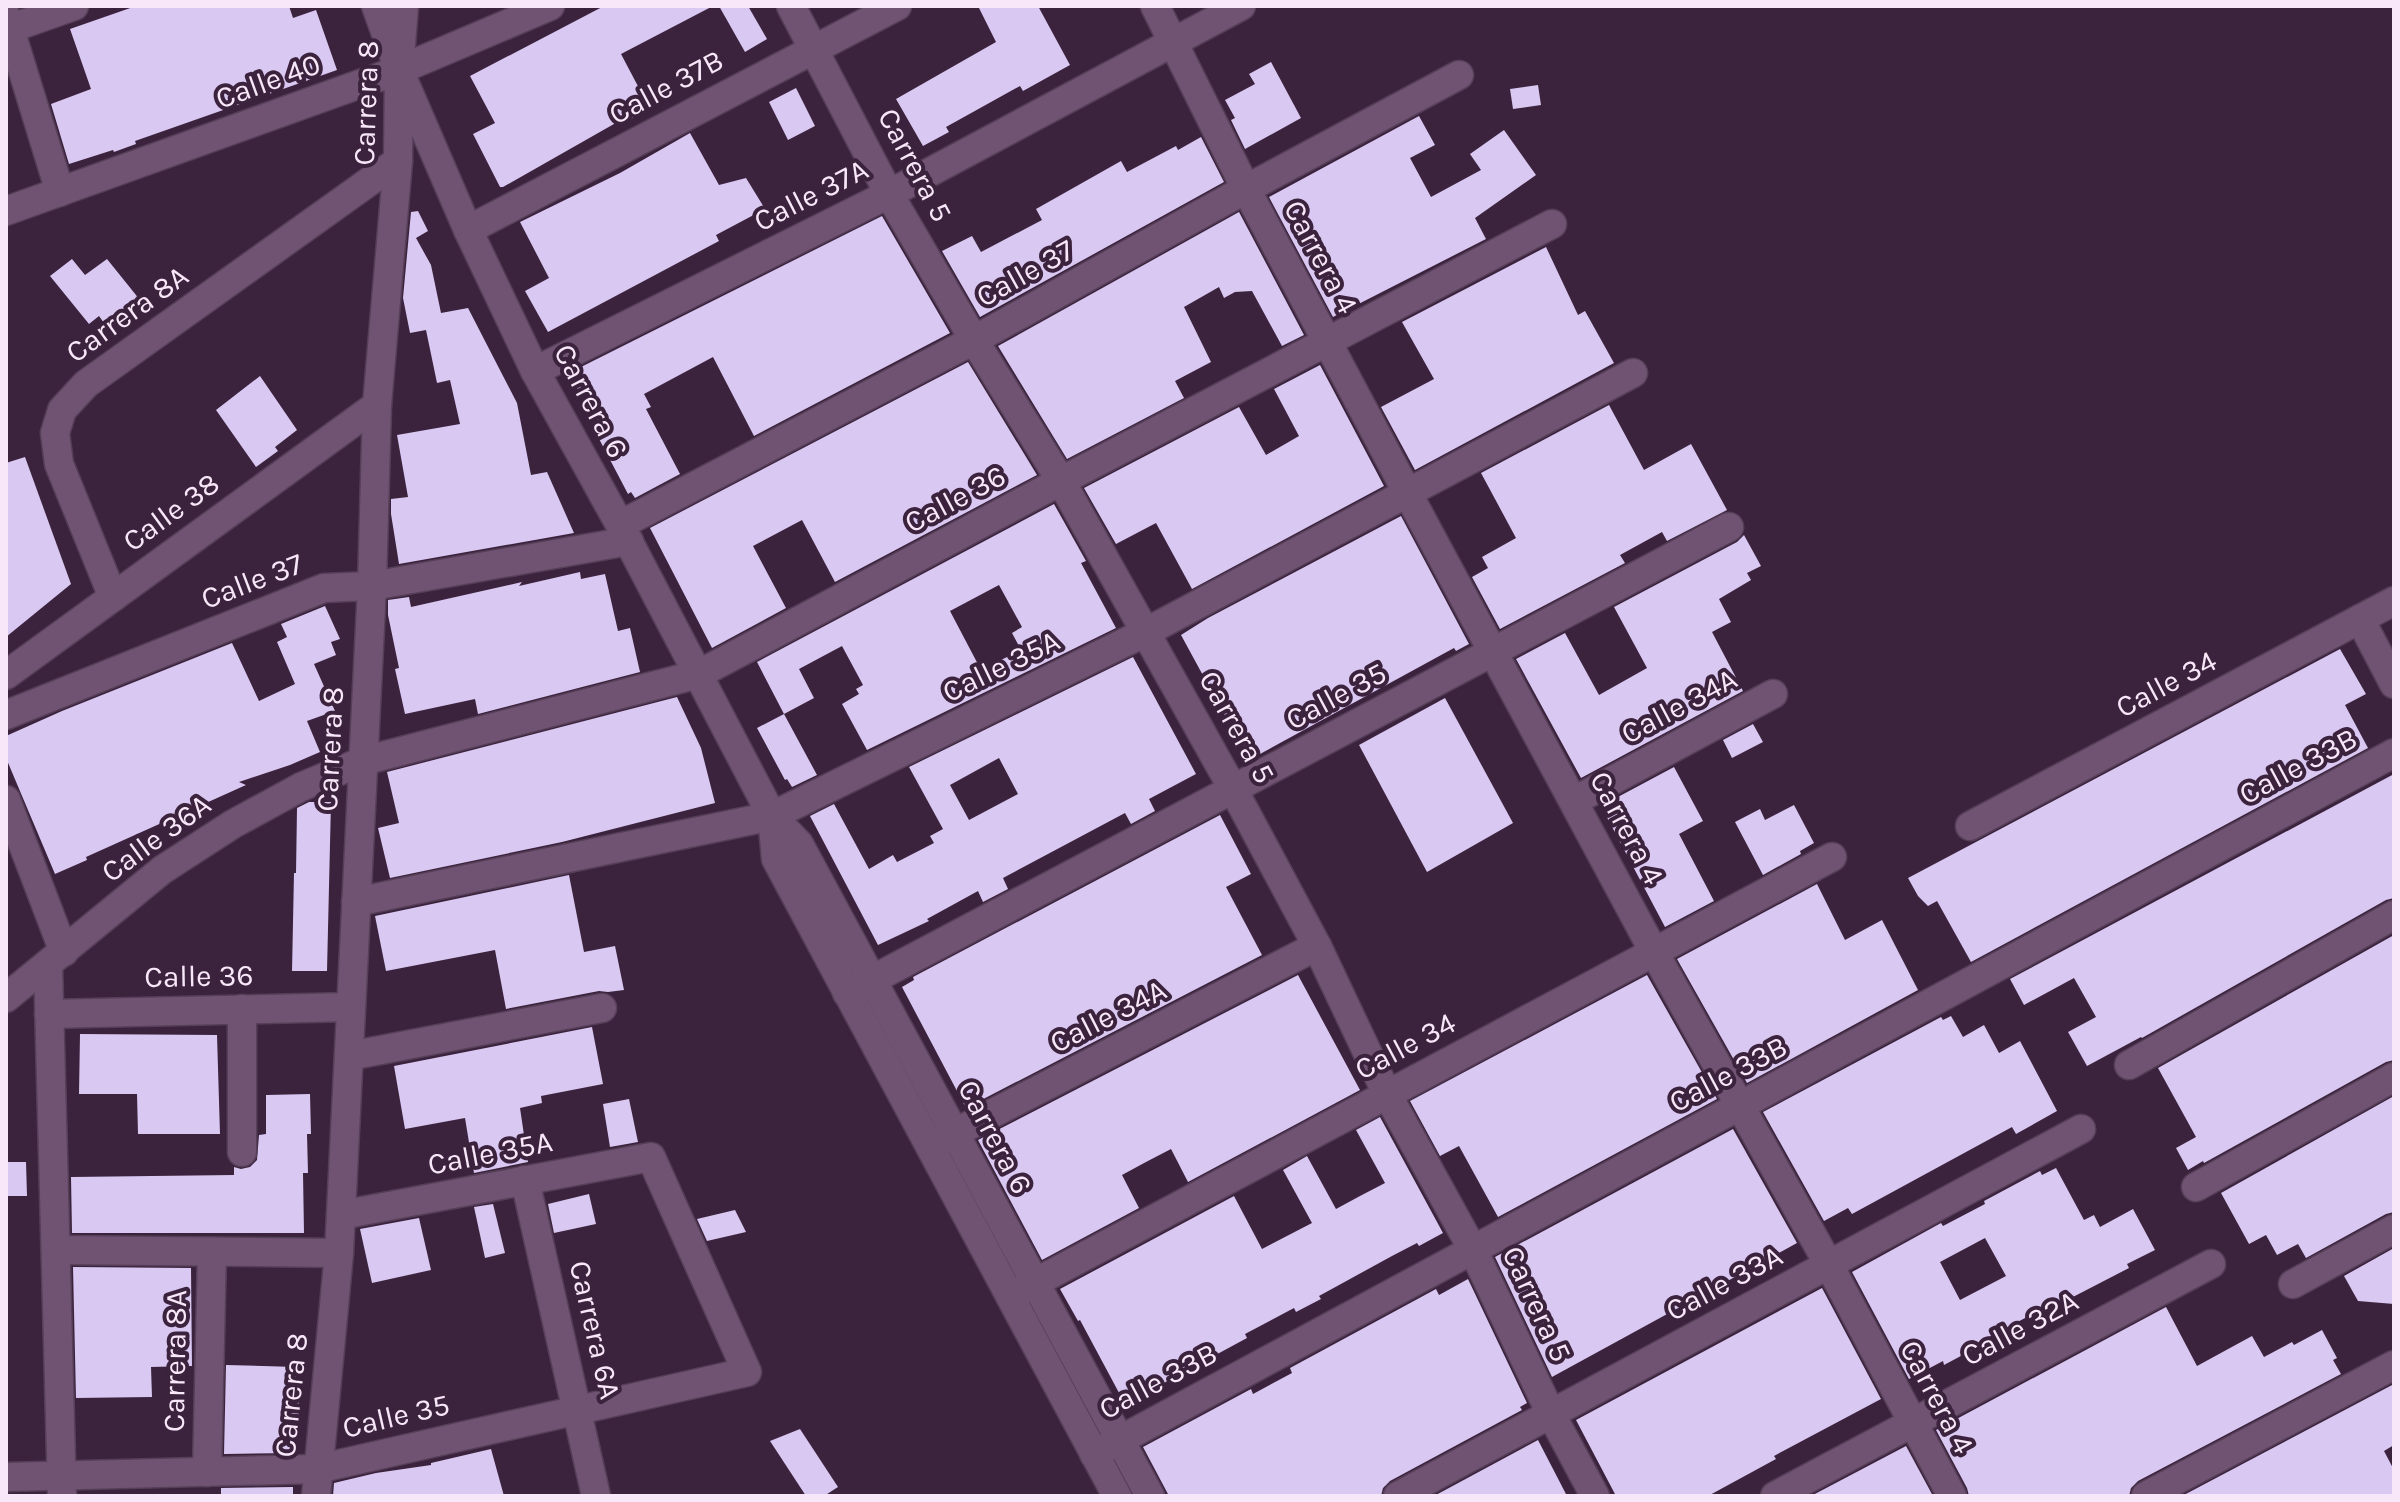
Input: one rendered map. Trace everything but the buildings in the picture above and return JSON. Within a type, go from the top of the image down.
[{"type":"street","points":[[60,192],[8,25],[74,6]]},
{"type":"street","name":"Carrera 6","points":[[376,6],[399,70],[468,230],[535,371],[625,533],[772,816],[799,844],[929,1146],[1117,1496]]},
{"type":"street","name":"Carrera 8","points":[[317,1482],[339,1253],[372,586],[377,405],[398,161],[399,70],[404,6]]},
{"type":"street","name":"Calle 40","points":[[6,211],[399,70],[550,6]]},
{"type":"street","name":"Carrera 5","points":[[791,6],[889,194],[1061,481],[1233,789],[1317,946],[1387,1094],[1473,1250],[1551,1414],[1595,1496]]},
{"type":"street","name":"Calle 37B","points":[[468,230],[897,6]]},
{"type":"street","name":"Carrera 4","points":[[1155,6],[1246,189],[1407,492],[1952,1496]]},
{"type":"street","name":"Calle 37A","points":[[535,371],[889,194],[1241,6]]},
{"type":"street","name":"Calle 37","points":[[6,715],[324,588],[372,586],[625,533],[1246,189],[1459,75]]},
{"type":"street","name":"Carrera 8A","points":[[113,597],[59,464],[55,433],[62,410],[86,384],[398,161]]},
{"type":"street","name":"Calle 36","points":[[363,761],[699,674],[1552,224]]},
{"type":"street","name":"Calle 35A","points":[[356,902],[772,816],[1146,632],[1633,373]]},
{"type":"street","name":"Calle 38","points":[[6,675],[377,405]]},
{"type":"street","name":"Calle 35","points":[[860,986],[1729,527]]},
{"type":"street","name":"Calle 34","points":[[1970,826],[2394,601]]},
{"type":"street","points":[[2360,619],[2394,684]]},
{"type":"street","name":"Calle 34A","points":[[1574,801],[1773,694]]},
{"type":"street","name":"Calle 33B","points":[[1094,1454],[2394,753]]},
{"type":"street","name":"Calle 36A","points":[[6,998],[162,870],[233,824],[301,787],[363,761]]},
{"type":"street","points":[[6,800],[56,958],[49,1014],[62,1486]]},
{"type":"street","name":"Calle 34","points":[[1010,1296],[1832,857]]},
{"type":"street","points":[[2129,1065],[2394,915]]},
{"type":"street","name":"Calle 34A","points":[[929,1146],[1317,946]]},
{"type":"street","name":"Carrera 6","points":[[860,986],[955,1133],[1150,1496]]},
{"type":"street","name":"Calle 36","points":[[49,1014],[351,1007]]},
{"type":"street","points":[[349,1056],[602,1008]]},
{"type":"street","points":[[242,1009],[242,1152]]},
{"type":"street","points":[[2196,1187],[2394,1077]]},
{"type":"street","name":"Calle 33A","points":[[1398,1496],[2081,1129]]},
{"type":"street","name":"Calle 35A","points":[[341,1215],[651,1157],[747,1372]]},
{"type":"street","name":"Carrera 6A","points":[[525,1180],[596,1496]]},
{"type":"street","points":[[2293,1284],[2394,1229]]},
{"type":"street","points":[[56,1250],[339,1253]]},
{"type":"street","name":"Carrera 8A","points":[[207,1472],[212,1252]]},
{"type":"street","name":"Calle 32A","points":[[1775,1496],[2211,1264]]},
{"type":"street","points":[[2146,1496],[2394,1365]]},
{"type":"street","name":"Calle 35","points":[[6,1477],[62,1486],[207,1472],[317,1482],[579,1410],[747,1372]]}]
